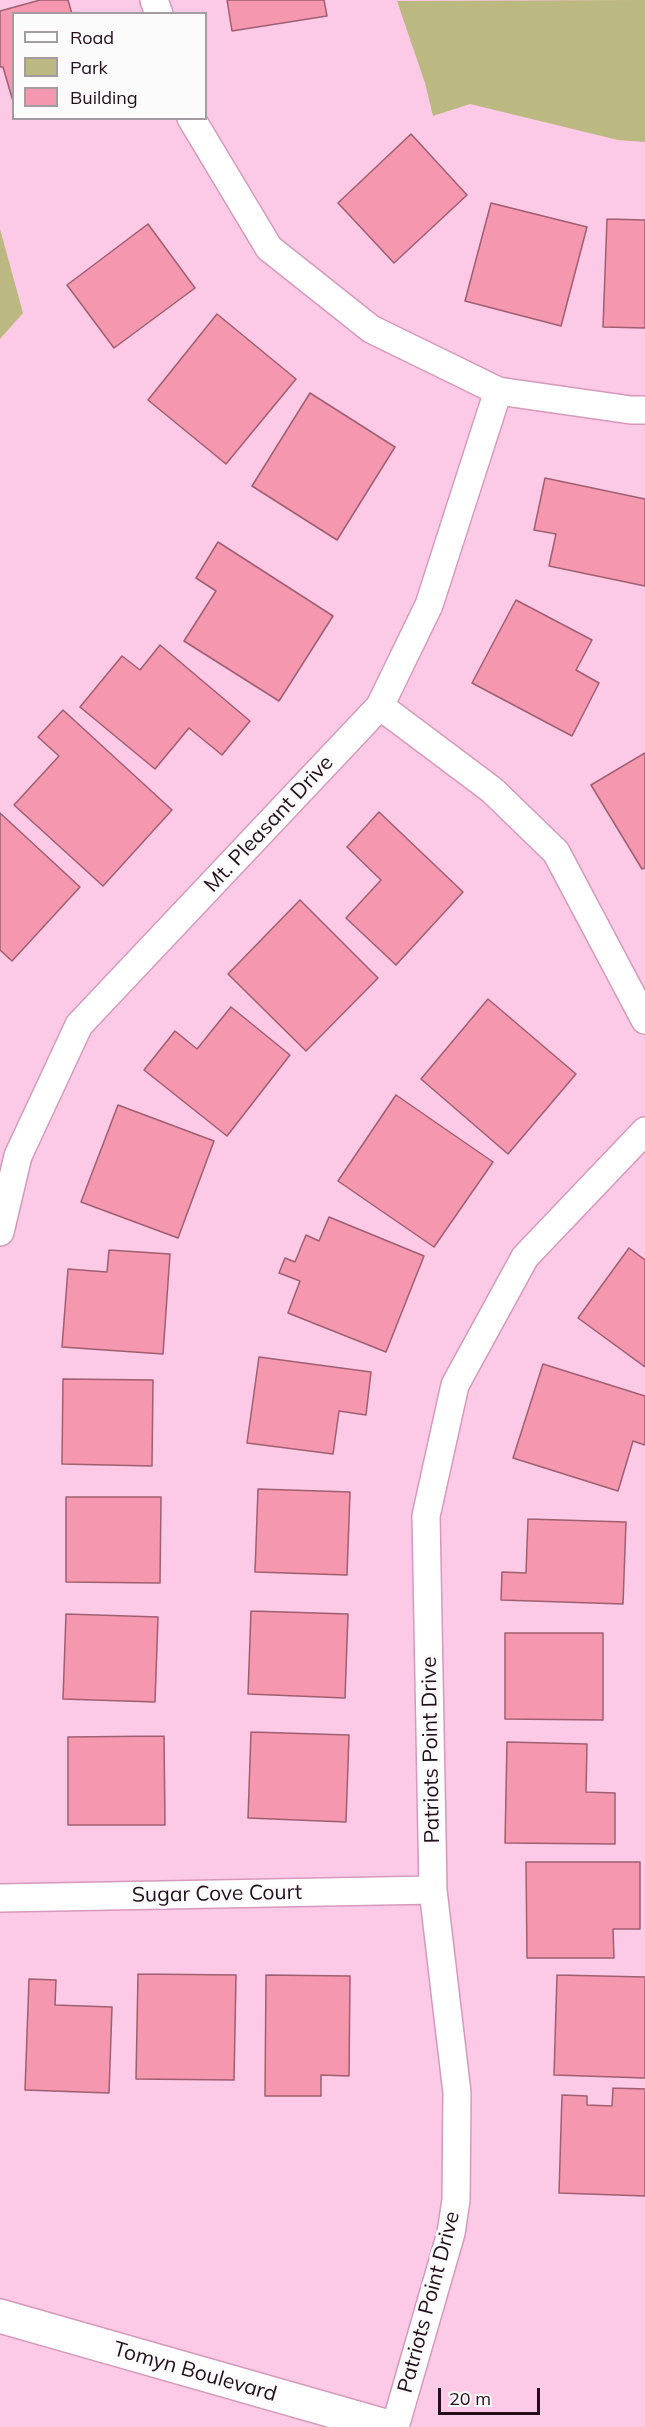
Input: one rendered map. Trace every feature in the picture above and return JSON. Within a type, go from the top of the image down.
[{"type":"street","points":[[192,120],[269,248],[371,329],[498,391],[645,410]]},
{"type":"street","name":"Mt. Pleasant Drive","points":[[0,1232],[18,1156],[80,1025],[380,706],[429,605],[498,391]]},
{"type":"street","points":[[380,706],[492,790],[555,852],[645,1020]]},
{"type":"street","name":"Patriots Point Drive","points":[[395,2427],[451,2233],[456,2200],[457,2093],[434,1890],[426,1516],[455,1385],[525,1257],[645,1131]]},
{"type":"street","name":"Sugar Cove Court","points":[[0,1898],[434,1890]]},
{"type":"street","name":"Tomyn Boulevard","points":[[0,2316],[389,2427]]},
{"type":"green space","points":[[645,0],[645,142],[618,140],[470,104],[433,116],[425,83],[397,1]]},
{"type":"green space","points":[[0,229],[23,313],[0,339]]},
{"type":"building","points":[[40,0],[68,0],[71,12],[12,12],[12,98],[3,67],[0,67],[0,11]]},
{"type":"building","points":[[227,0],[324,0],[327,16],[232,31]]},
{"type":"building","points":[[411,134],[467,195],[394,263],[338,203]]},
{"type":"building","points":[[491,203],[587,227],[561,326],[465,301]]},
{"type":"building","points":[[607,219],[645,220],[645,328],[603,327]]},
{"type":"building","points":[[148,224],[195,288],[114,348],[67,285]]},
{"type":"building","points":[[217,314],[296,379],[226,464],[148,400]]},
{"type":"building","points":[[310,393],[395,447],[337,540],[252,486]]},
{"type":"building","points":[[545,478],[645,499],[645,586],[549,566],[556,534],[534,530]]},
{"type":"building","points":[[218,542],[333,616],[279,701],[184,641],[216,591],[196,578]]},
{"type":"building","points":[[516,600],[592,640],[576,670],[599,683],[572,736],[472,683]]},
{"type":"building","points":[[160,645],[250,721],[222,755],[189,728],[155,769],[80,707],[122,656],[140,670]]},
{"type":"building","points":[[63,710],[172,810],[103,886],[14,805],[59,756],[38,737]]},
{"type":"building","points":[[645,753],[645,868],[642,869],[591,785]]},
{"type":"building","points":[[379,812],[463,892],[396,965],[346,918],[381,880],[347,847]]},
{"type":"building","points":[[0,813],[80,887],[12,961],[0,950]]},
{"type":"building","points":[[300,900],[378,978],[306,1051],[228,974]]},
{"type":"building","points":[[488,999],[576,1074],[508,1154],[421,1079]]},
{"type":"building","points":[[231,1007],[290,1055],[227,1136],[144,1070],[175,1031],[197,1049]]},
{"type":"building","points":[[396,1095],[493,1162],[434,1247],[338,1181]]},
{"type":"building","points":[[118,1105],[214,1141],[178,1238],[81,1202]]},
{"type":"building","points":[[329,1217],[424,1256],[386,1352],[288,1313],[300,1281],[279,1273],[285,1258],[295,1262],[306,1235],[319,1241]]},
{"type":"building","points":[[629,1248],[645,1260],[645,1367],[578,1318]]},
{"type":"building","points":[[109,1250],[170,1254],[163,1354],[62,1347],[68,1269],[107,1272]]},
{"type":"building","points":[[259,1357],[371,1372],[366,1415],[339,1411],[333,1454],[247,1443]]},
{"type":"building","points":[[543,1364],[645,1396],[645,1445],[633,1441],[618,1491],[513,1458]]},
{"type":"building","points":[[63,1379],[153,1380],[152,1466],[62,1464]]},
{"type":"building","points":[[258,1489],[350,1492],[347,1575],[255,1572]]},
{"type":"building","points":[[66,1497],[161,1497],[160,1583],[66,1582]]},
{"type":"building","points":[[528,1519],[626,1522],[623,1604],[501,1600],[502,1572],[526,1573]]},
{"type":"building","points":[[251,1611],[348,1614],[345,1698],[248,1694]]},
{"type":"building","points":[[66,1614],[158,1617],[155,1702],[63,1699]]},
{"type":"building","points":[[505,1633],[603,1633],[603,1720],[505,1719]]},
{"type":"building","points":[[251,1732],[349,1735],[346,1822],[248,1818]]},
{"type":"building","points":[[164,1736],[165,1825],[68,1825],[68,1737]]},
{"type":"building","points":[[507,1742],[587,1744],[586,1792],[615,1793],[615,1844],[505,1843]]},
{"type":"building","points":[[526,1862],[640,1862],[640,1929],[613,1929],[614,1958],[527,1958]]},
{"type":"building","points":[[138,1974],[236,1975],[234,2080],[136,2079]]},
{"type":"building","points":[[266,1975],[350,1976],[349,2076],[321,2075],[321,2096],[265,2096]]},
{"type":"building","points":[[557,1975],[645,1977],[645,2078],[554,2075]]},
{"type":"building","points":[[29,1979],[56,1980],[55,2005],[112,2007],[109,2093],[25,2090]]},
{"type":"building","points":[[613,2088],[645,2089],[645,2196],[559,2193],[562,2095],[587,2096],[587,2105],[612,2106]]}]
